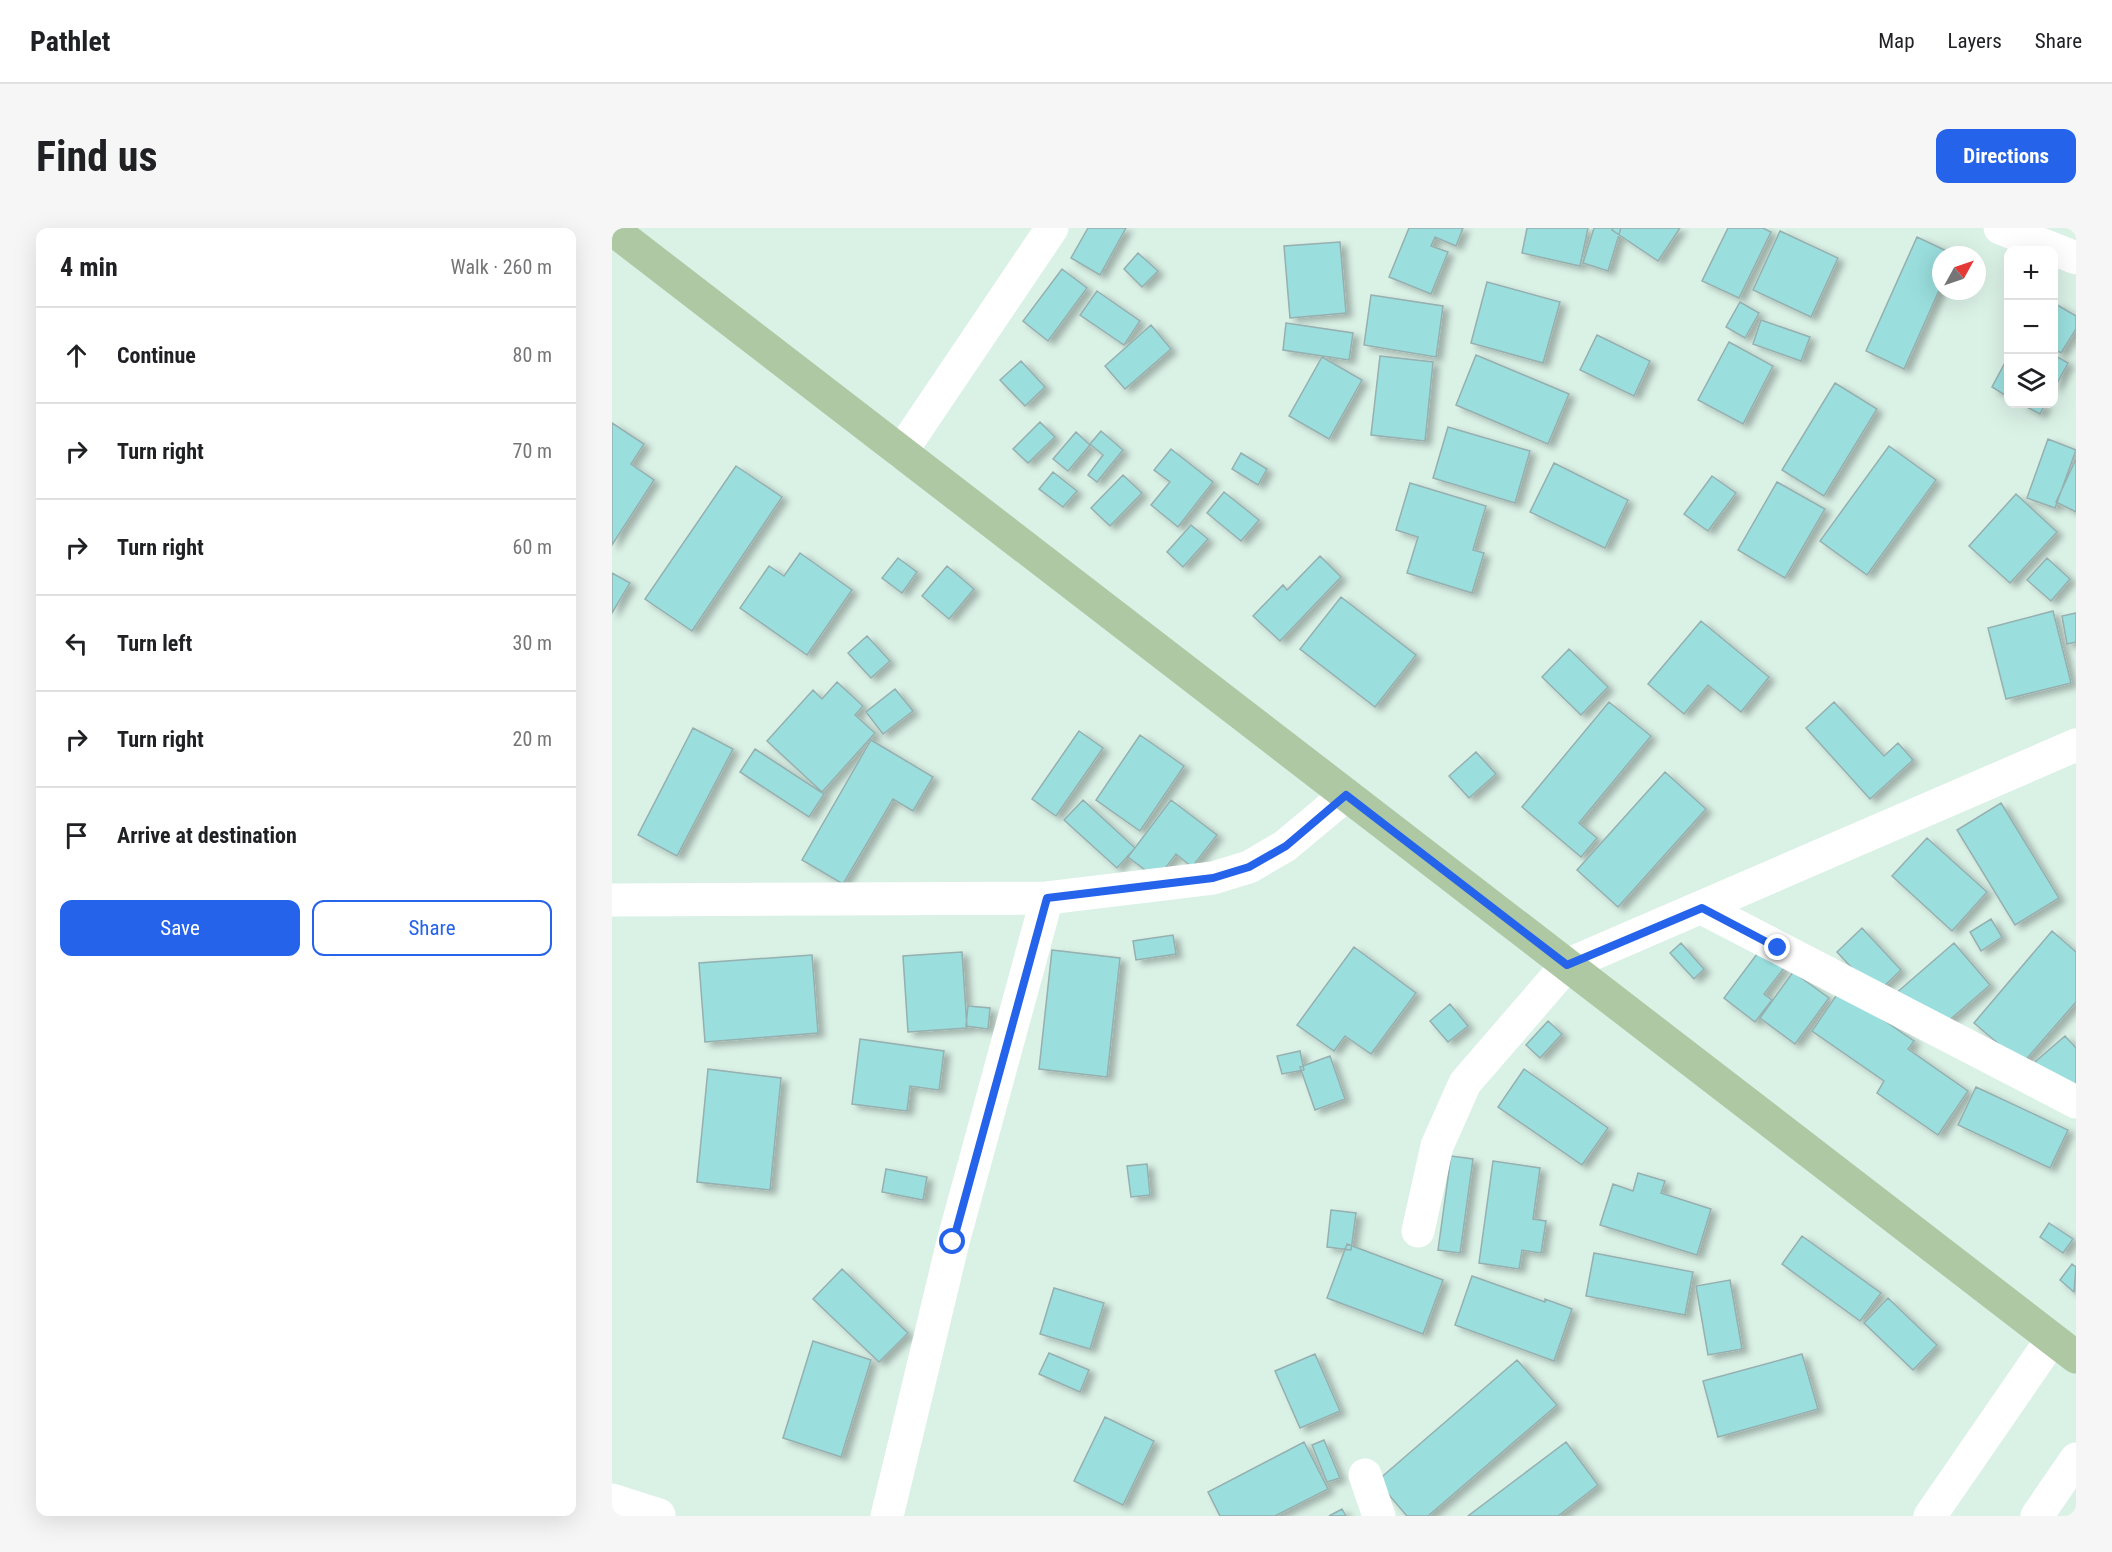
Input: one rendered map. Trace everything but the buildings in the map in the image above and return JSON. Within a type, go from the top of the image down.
[{"type":"main road","points":[[612,229],[2064,1348]]},
{"type":"street","points":[[901,452],[1052,228]]},
{"type":"street","points":[[2000,228],[2076,258]]},
{"type":"street","points":[[1418,1231],[1437,1146],[1465,1083],[1567,965],[2076,745]]},
{"type":"street","points":[[612,900],[1047,898],[1213,878],[1249,867],[1286,846],[1346,795]]},
{"type":"street","points":[[887,1516],[953,1242],[1047,898]]},
{"type":"street","points":[[1702,908],[2076,1102]]},
{"type":"street","points":[[1930,1516],[2064,1348]]},
{"type":"street","points":[[2037,1516],[2076,1459]]},
{"type":"street","points":[[1365,1475],[1379,1516]]},
{"type":"street","points":[[612,1500],[660,1516]]},
{"type":"route","points":[[953,1242],[1047,898],[1213,878],[1249,867],[1286,846],[1346,795],[1567,965],[1702,908],[1778,948]]}]
